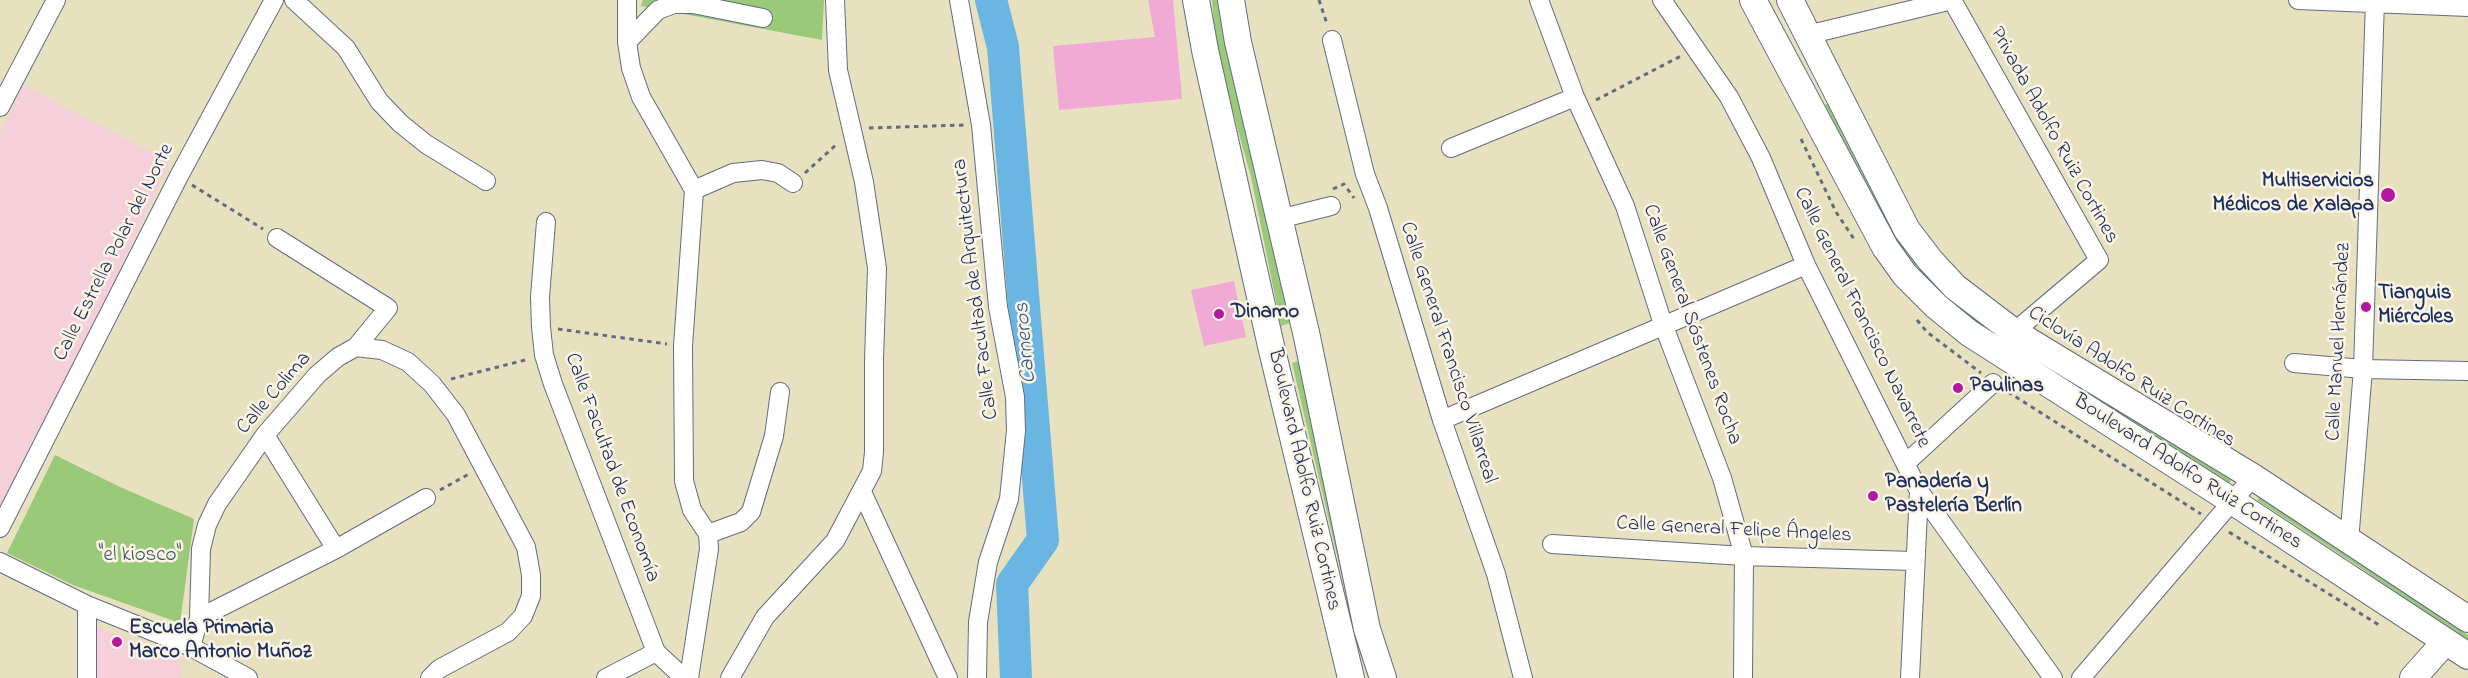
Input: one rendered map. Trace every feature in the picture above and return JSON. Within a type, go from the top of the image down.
[{"type":"main road","name":"Boulevard Adolfo Ruiz Cortines","points":[[1196,0],[1271,346],[1351,678]]},
{"type":"main road","name":"Boulevard Adolfo Ruiz Cortines","points":[[1231,0],[1238,42],[1307,337],[1367,629],[1383,678]]},
{"type":"main road","name":"Boulevard Adolfo Ruiz Cortines","points":[[1753,0],[1885,247],[1905,275],[1936,306],[1969,333],[2232,501],[2468,657]]},
{"type":"main road","name":"Boulevard Adolfo Ruiz Cortines","points":[[1790,0],[1908,230],[1930,260],[1955,287],[2014,332],[2253,477],[2468,619]]},
{"type":"main road","points":[[1800,90],[1828,76]]},
{"type":"main road","points":[[1271,346],[1307,337]]},
{"type":"main road","points":[[2413,678],[2445,642]]},
{"type":"street","points":[[0,107],[56,0]]},
{"type":"street","name":"Calle Estrella Polar del Norte","points":[[0,528],[179,176],[274,0]]},
{"type":"street","points":[[294,0],[346,48],[379,100],[400,123],[426,144],[486,181]]},
{"type":"street","points":[[627,0],[627,42],[631,68],[641,97],[694,190],[683,346],[684,481],[692,510],[708,534],[709,549],[689,678]]},
{"type":"street","points":[[730,678],[765,617],[836,541],[872,471],[878,268],[864,182],[838,70],[835,0]]},
{"type":"street","name":"Calle Facultad de Arquitectura","points":[[959,0],[981,125],[998,307],[1015,397],[1016,431],[1009,498],[988,562],[978,622],[977,678]]},
{"type":"street","name":"Calle General Sóstenes Rocha","points":[[1539,0],[1583,100],[1625,206],[1663,324],[1722,478],[1744,555],[1743,678]]},
{"type":"street","name":"Calle General Francisco Navarrete","points":[[1662,0],[1729,97],[1761,158],[1806,265],[1906,462],[1918,491],[2053,678]]},
{"type":"street","points":[[1807,35],[1953,0]]},
{"type":"street","name":"Privada Adolfo Ruiz Cortines","points":[[1953,0],[2099,260],[2014,332]]},
{"type":"street","points":[[2298,0],[2468,7]]},
{"type":"street","name":"Calle Manuel Hernández","points":[[2349,542],[2363,369],[2375,2]]},
{"type":"street","points":[[627,42],[658,10],[674,4],[693,4],[763,18]]},
{"type":"street","name":"Calle General Francisco Villarreal","points":[[1332,40],[1365,174],[1378,208],[1442,420],[1496,574],[1523,678]]},
{"type":"street","points":[[1451,148],[1583,100]]},
{"type":"street","points":[[694,190],[734,173],[762,170],[778,173],[793,183]]},
{"type":"street","points":[[1279,219],[1331,206]]},
{"type":"street","name":"Calle Facultad de Economía","points":[[546,222],[540,297],[544,355],[553,384],[656,652],[684,678]]},
{"type":"street","name":"Calle Colima","points":[[190,647],[199,618],[201,549],[207,525],[217,504],[265,435],[317,375],[356,347],[388,308],[277,238]]},
{"type":"street","points":[[1442,420],[1806,265]]},
{"type":"street","points":[[356,347],[382,350],[408,362],[432,384],[456,415],[526,548],[531,574],[531,596],[523,616],[508,632],[439,669],[430,678]]},
{"type":"street","points":[[2294,363],[2363,369],[2468,371]]},
{"type":"street","points":[[1906,462],[1993,383]]},
{"type":"street","points":[[708,534],[741,522],[751,512],[774,436],[780,392]]},
{"type":"street","points":[[265,435],[336,549]]},
{"type":"street","points":[[2081,678],[2253,477]]},
{"type":"street","points":[[1910,678],[1918,491]]},
{"type":"street","points":[[862,492],[948,678]]},
{"type":"street","points":[[199,618],[336,549],[426,498]]},
{"type":"street","name":"Calle General Felipe Ángeles","points":[[1552,544],[1744,555],[1914,561]]},
{"type":"street","points":[[0,562],[87,605],[190,647],[248,678]]},
{"type":"street","points":[[87,605],[87,678]]},
{"type":"street","points":[[606,678],[656,652]]},
{"type":"path","points":[[1319,0],[1332,40]]},
{"type":"path","points":[[1583,100],[1696,48]]},
{"type":"path","points":[[793,183],[853,129],[981,125]]},
{"type":"path","points":[[1331,206],[1329,190],[1344,184],[1357,202],[1352,180],[1365,174]]},
{"type":"path","points":[[179,176],[277,238]]},
{"type":"path","points":[[541,327],[683,346]]},
{"type":"path","points":[[432,384],[544,355]]},
{"type":"path","points":[[426,498],[484,465]]},
{"type":"shaded area","points":[[23,85],[170,162],[0,525],[0,134]]},
{"type":"shaded area","name":"Escuela Primaria Marco Antonio Muñoz","points":[[95,626],[180,658],[181,678],[96,678]]},
{"type":"green space","points":[[643,0],[824,0],[822,40],[641,6]]},
{"type":"green space","points":[[1212,0],[1222,0],[1225,47],[1260,175],[1293,322],[1281,326],[1251,177],[1216,51]]},
{"type":"green space","points":[[1832,101],[1905,242],[2234,476],[2229,483],[1998,340],[1932,283],[1899,247],[1825,105]]},
{"type":"green space","points":[[1302,360],[1379,678],[1368,678],[1360,654],[1292,363]]},
{"type":"green space","name":"\"el kiosco\"","points":[[55,455],[120,487],[194,519],[180,623],[73,585],[7,553]]},
{"type":"green space","points":[[2263,493],[2468,635],[2468,643],[2358,566],[2257,500]]},
{"type":"building","points":[[1148,0],[1173,0],[1182,99],[1059,110],[1053,46],[1155,37]]},
{"type":"building","name":"Dinamo","points":[[1234,281],[1246,337],[1204,346],[1191,290]]},
{"type":"waterway","name":"Carneros","points":[[991,0],[1003,47],[1043,540],[1012,584],[1016,678]]},
{"type":"place","name":"Multiservicios Médicos de Xalapa","points":[[2388,195]]},
{"type":"place","name":"Tianguis Miércoles","points":[[2366,307]]},
{"type":"place","name":"Dinamo","points":[[1219,314]]},
{"type":"place","name":"Paulinas","points":[[1958,388]]},
{"type":"place","name":"Panadería y Pastelería Berlín","points":[[1873,496]]},
{"type":"place","name":"Escuela Primaria Marco Antonio Muñoz","points":[[117,642]]}]
